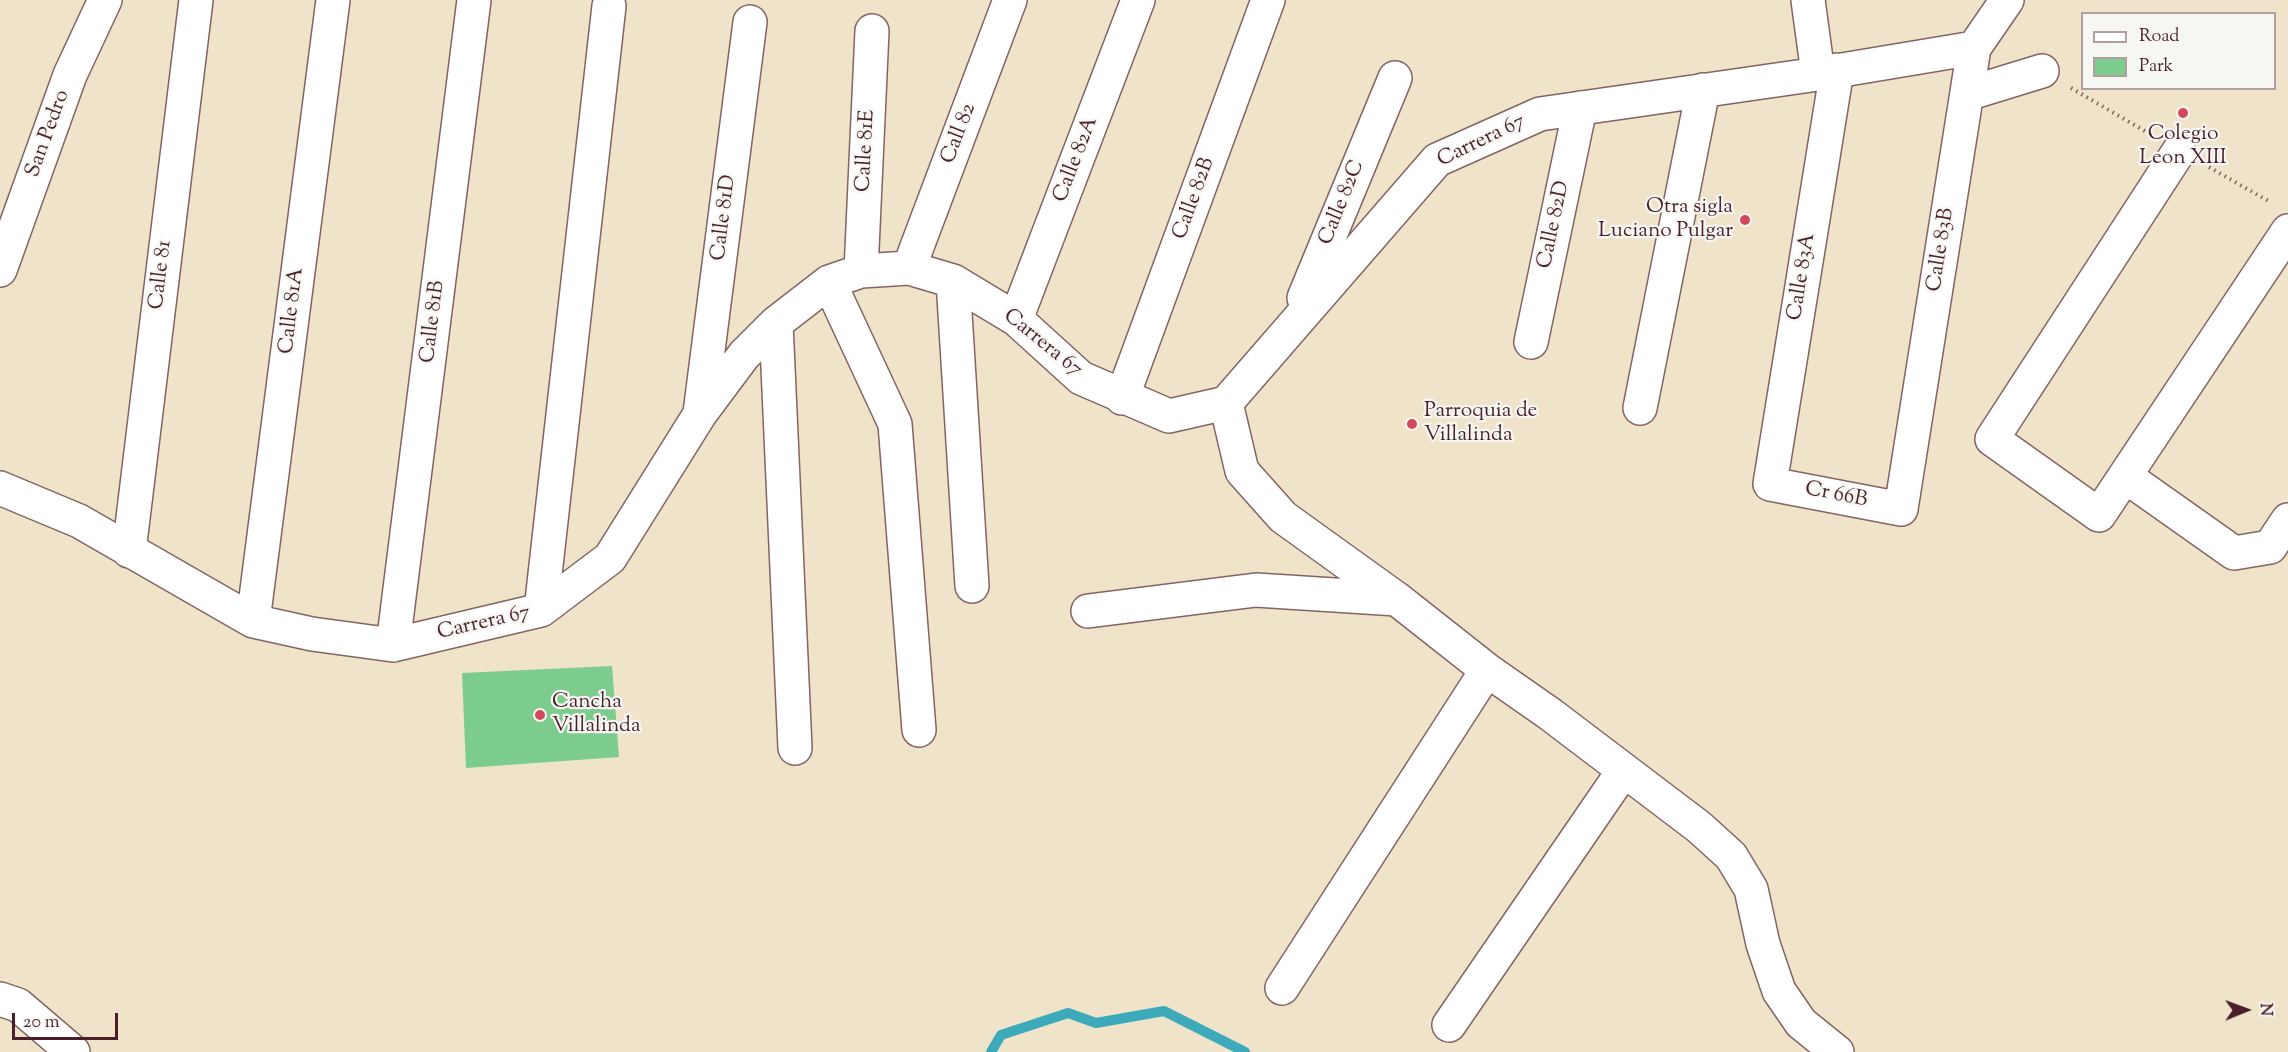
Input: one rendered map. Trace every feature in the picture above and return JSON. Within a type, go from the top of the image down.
[{"type":"street","name":"San Pedro","points":[[0,270],[70,75],[105,0]]},
{"type":"street","name":"Calle 81","points":[[129,551],[196,0]]},
{"type":"street","name":"Calle 81A","points":[[253,621],[333,0]]},
{"type":"street","name":"Calle 81B","points":[[393,645],[474,0]]},
{"type":"street","name":"Call 82","points":[[909,268],[1010,0]]},
{"type":"street","name":"Calle 82A","points":[[1016,319],[1138,0]]},
{"type":"street","name":"Calle 82B","points":[[1122,398],[1268,0]]},
{"type":"street","name":"Calle 83A","points":[[1770,483],[1827,72],[1808,0]]},
{"type":"street","name":"Calle 83B","points":[[1901,509],[1974,48],[2007,0]]},
{"type":"street","points":[[541,610],[609,6]]},
{"type":"street","name":"Calle 81D","points":[[700,414],[750,22]]},
{"type":"street","name":"Calle 81E","points":[[861,271],[872,31]]},
{"type":"street","name":"Carrera 67","points":[[0,488],[79,521],[253,621],[312,634],[393,645],[541,610],[610,558],[700,414],[744,355],[776,323],[829,282],[861,271],[909,268],[953,281],[1016,319],[1080,378],[1122,398],[1169,416],[1226,403],[1437,160],[1540,114],[1974,48]]},
{"type":"street","points":[[1967,94],[2042,71]]},
{"type":"street","name":"Calle 82C","points":[[1292,328],[1395,78]]},
{"type":"street","points":[[1640,408],[1703,90]]},
{"type":"street","name":"Calle 82D","points":[[1531,342],[1580,108]]},
{"type":"street","points":[[2180,151],[1992,439],[2098,515],[2288,231]]},
{"type":"street","points":[[953,281],[972,586]]},
{"type":"street","points":[[829,282],[895,424],[919,730]]},
{"type":"street","points":[[776,323],[795,748]]},
{"type":"street","points":[[1226,403],[1242,471],[1283,517],[1396,599],[1487,670],[1550,714],[1699,827],[1731,856],[1751,889],[1763,944],[1779,991],[1801,1023],[1838,1052]]},
{"type":"street","points":[[2125,476],[2234,553],[2270,548],[2288,520]]},
{"type":"street","name":"Cr 66B","points":[[1770,483],[1901,509]]},
{"type":"street","points":[[1088,611],[1256,590],[1396,599]]},
{"type":"street","points":[[1282,988],[1487,670]]},
{"type":"street","points":[[1449,1025],[1624,770]]},
{"type":"street","points":[[0,999],[18,1005],[73,1052]]},
{"type":"green space","name":"Cancha Villalinda","points":[[612,666],[619,757],[466,768],[462,673]]},
{"type":"waterway","points":[[991,1052],[1001,1035],[1068,1013],[1096,1023],[1164,1011],[1245,1052]]},
{"type":"place","name":"Colegio Leon XIII","points":[[2183,113]]},
{"type":"place","name":"Otra sigla Luciano Pulgar","points":[[1745,220]]},
{"type":"place","name":"Parroquia de Villalinda","points":[[1412,424]]},
{"type":"place","name":"Cancha Villalinda","points":[[540,715]]}]
